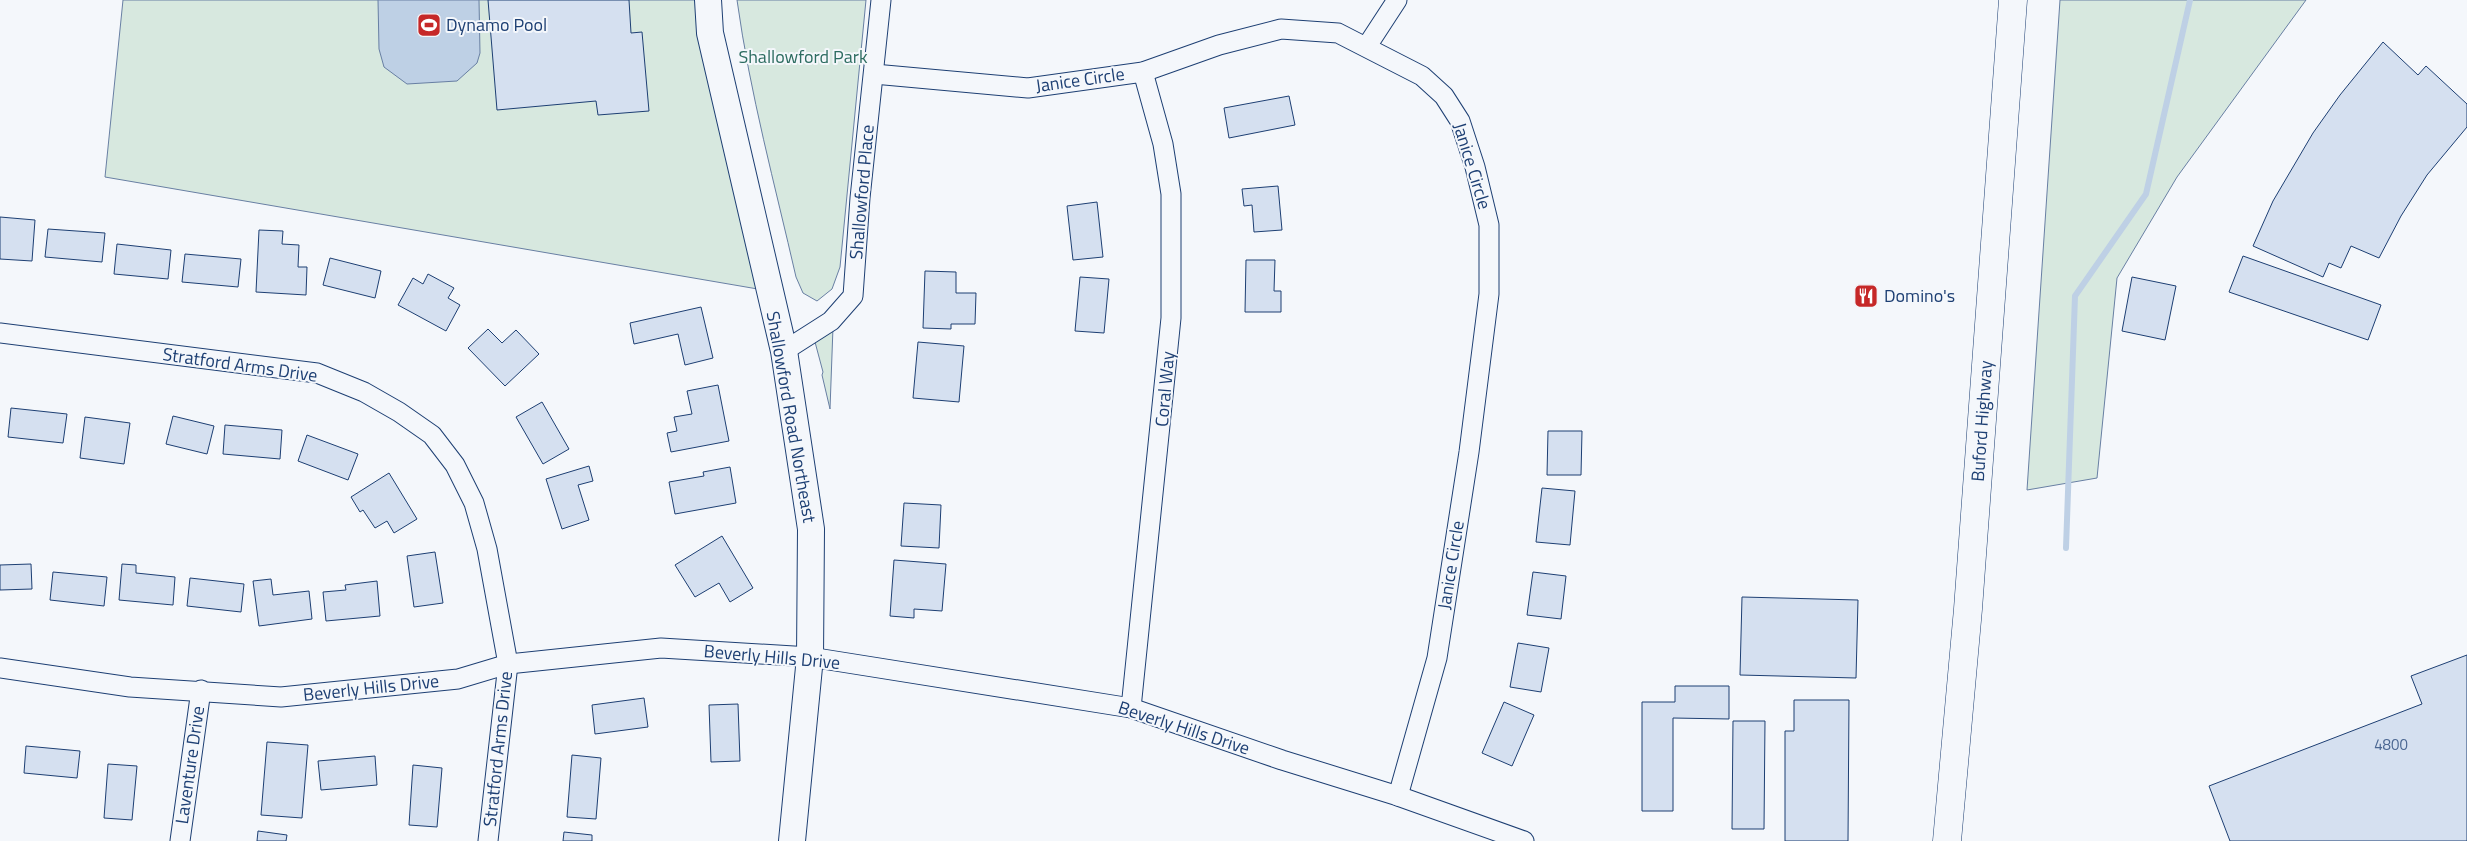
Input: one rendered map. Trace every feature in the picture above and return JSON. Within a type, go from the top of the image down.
[{"type":"main road","name":"Buford Highway","points":[[1947,841],[1968,600],[2013,0]]},
{"type":"street","name":"Shallowford Road Northeast","points":[[708,0],[712,42],[784,351],[811,529],[810,657],[792,841]]},
{"type":"street","name":"Shallowford Place","points":[[784,351],[831,321],[853,296],[860,198],[881,0]]},
{"type":"street","points":[[1367,46],[1396,0]]},
{"type":"street","name":"Janice Circle","points":[[874,74],[1028,88],[1143,72],[1219,46],[1281,29],[1338,34],[1367,46],[1422,76],[1444,96],[1460,121],[1475,167],[1490,225],[1489,294],[1469,452],[1437,658],[1398,796]]},
{"type":"street","name":"Coral Way","points":[[1131,708],[1171,318],[1171,194],[1163,144],[1143,72]]},
{"type":"street","name":"Stratford Arms Drive","points":[[0,333],[317,373],[364,392],[399,412],[432,435],[455,464],[474,503],[487,548],[508,664],[488,841]]},
{"type":"street","name":"Beverly Hills Drive","points":[[0,668],[130,687],[201,690],[282,697],[458,679],[508,664],[661,648],[810,657],[1131,708],[1282,760],[1398,796],[1524,841]]},
{"type":"street","name":"Laventure Drive","points":[[180,841],[201,690]]},
{"type":"green space","points":[[123,0],[714,0],[781,293],[105,177]]},
{"type":"green space","name":"Shallowford Park","points":[[737,0],[866,0],[840,267],[832,289],[817,301],[803,293],[796,277],[756,105]]},
{"type":"green space","points":[[2060,0],[2306,0],[2177,177],[2117,278],[2097,478],[2027,490]]},
{"type":"green space","points":[[833,327],[830,409],[815,342]]},
{"type":"water","name":"Dynamo Pool","points":[[378,0],[479,0],[480,53],[477,63],[457,81],[407,84],[384,67],[379,49]]},
{"type":"building","points":[[488,0],[629,0],[631,33],[642,32],[649,111],[598,115],[596,101],[497,110]]},
{"type":"building","points":[[2383,42],[2418,75],[2426,66],[2467,104],[2467,127],[2427,175],[2401,216],[2379,258],[2351,246],[2341,268],[2329,263],[2323,277],[2253,246],[2273,201],[2313,133],[2340,95]]},
{"type":"building","points":[[1289,96],[1295,125],[1229,138],[1224,108]]},
{"type":"building","points":[[1278,186],[1282,230],[1254,232],[1252,205],[1244,206],[1242,189]]},
{"type":"building","points":[[1097,202],[1103,257],[1073,260],[1067,206]]},
{"type":"building","points":[[0,217],[35,220],[32,261],[0,259]]},
{"type":"building","points":[[48,229],[105,233],[102,262],[45,257]]},
{"type":"building","points":[[259,230],[283,231],[282,244],[299,245],[298,267],[307,267],[306,295],[256,292]]},
{"type":"building","points":[[117,244],[171,250],[168,279],[114,274]]},
{"type":"building","points":[[185,254],[241,259],[238,287],[182,282]]},
{"type":"building","points":[[2243,256],[2381,305],[2368,340],[2229,292]]},
{"type":"building","points":[[330,258],[381,271],[375,298],[323,285]]},
{"type":"building","points":[[1246,260],[1275,260],[1274,291],[1281,291],[1281,312],[1245,312]]},
{"type":"building","points":[[925,271],[956,272],[956,293],[976,293],[975,324],[951,324],[951,329],[923,328]]},
{"type":"building","points":[[428,274],[454,288],[448,298],[460,305],[446,331],[398,305],[413,278],[423,284]]},
{"type":"building","points":[[1080,277],[1109,279],[1104,333],[1075,331]]},
{"type":"building","points":[[2132,277],[2176,286],[2165,340],[2122,331]]},
{"type":"building","points":[[701,307],[713,358],[685,365],[678,334],[634,344],[630,323]]},
{"type":"building","points":[[488,329],[502,343],[516,330],[539,354],[505,386],[468,348]]},
{"type":"building","points":[[918,342],[964,346],[959,402],[913,398]]},
{"type":"building","points":[[718,385],[729,441],[671,452],[667,433],[677,431],[674,417],[692,414],[687,391]]},
{"type":"building","points":[[542,402],[569,449],[543,464],[516,417]]},
{"type":"building","points":[[11,408],[67,414],[63,443],[8,437]]},
{"type":"building","points":[[173,416],[214,426],[207,454],[166,444]]},
{"type":"building","points":[[85,417],[130,423],[124,464],[80,458]]},
{"type":"building","points":[[225,425],[282,430],[280,459],[223,454]]},
{"type":"building","points":[[1548,431],[1582,431],[1581,475],[1547,475]]},
{"type":"building","points":[[307,435],[358,454],[348,480],[298,461]]},
{"type":"building","points":[[589,466],[593,481],[578,485],[589,520],[562,529],[546,479]]},
{"type":"building","points":[[730,467],[736,503],[675,514],[669,482],[704,476],[703,472]]},
{"type":"building","points":[[389,473],[417,519],[394,533],[387,521],[375,528],[363,510],[360,512],[351,497]]},
{"type":"building","points":[[1542,488],[1575,491],[1570,545],[1536,542]]},
{"type":"building","points":[[904,503],[941,505],[939,548],[901,546]]},
{"type":"building","points":[[722,536],[753,588],[730,602],[719,583],[695,597],[675,565]]},
{"type":"building","points":[[435,552],[443,603],[414,607],[407,556]]},
{"type":"building","points":[[894,560],[946,564],[942,611],[914,609],[914,618],[890,616]]},
{"type":"building","points":[[31,564],[32,589],[0,590],[0,565]]},
{"type":"building","points":[[122,564],[136,565],[136,573],[175,577],[173,605],[119,600]]},
{"type":"building","points":[[53,572],[107,577],[104,606],[50,600]]},
{"type":"building","points":[[1533,572],[1566,576],[1561,619],[1527,615]]},
{"type":"building","points":[[190,578],[244,584],[241,612],[187,606]]},
{"type":"building","points":[[271,579],[273,595],[309,591],[312,619],[259,626],[253,581]]},
{"type":"building","points":[[377,581],[380,616],[326,621],[323,592],[346,590],[345,585]]},
{"type":"building","points":[[1742,597],[1858,600],[1856,678],[1740,675]]},
{"type":"building","points":[[1518,643],[1549,648],[1541,692],[1510,687]]},
{"type":"building","points":[[2467,655],[2467,841],[2230,841],[2209,786],[2422,704],[2411,676]]},
{"type":"building","points":[[1675,686],[1729,686],[1729,719],[1673,718],[1673,811],[1642,811],[1642,702],[1675,702]]},
{"type":"building","points":[[644,698],[648,727],[595,734],[592,705]]},
{"type":"building","points":[[1794,700],[1849,700],[1848,841],[1785,841],[1785,731],[1794,731]]},
{"type":"building","points":[[1504,702],[1534,715],[1512,766],[1482,753]]},
{"type":"building","points":[[738,704],[740,761],[711,762],[709,705]]},
{"type":"building","points":[[1733,721],[1765,721],[1764,829],[1732,829]]},
{"type":"building","points":[[267,742],[308,745],[302,818],[261,815]]},
{"type":"building","points":[[26,746],[80,751],[77,778],[24,773]]},
{"type":"building","points":[[572,755],[601,758],[596,819],[567,817]]},
{"type":"building","points":[[375,756],[377,785],[321,790],[318,761]]},
{"type":"building","points":[[108,764],[137,766],[132,820],[104,818]]},
{"type":"building","points":[[413,765],[442,768],[437,827],[409,825]]},
{"type":"building","points":[[258,831],[287,835],[286,841],[257,841]]},
{"type":"building","points":[[564,832],[592,835],[592,841],[563,841]]},
{"type":"waterway","points":[[2066,548],[2075,296],[2146,194],[2190,0]]},
{"type":"place","name":"Dynamo Pool","points":[[429,25]]},
{"type":"place","name":"Domino's","points":[[1866,296]]}]
